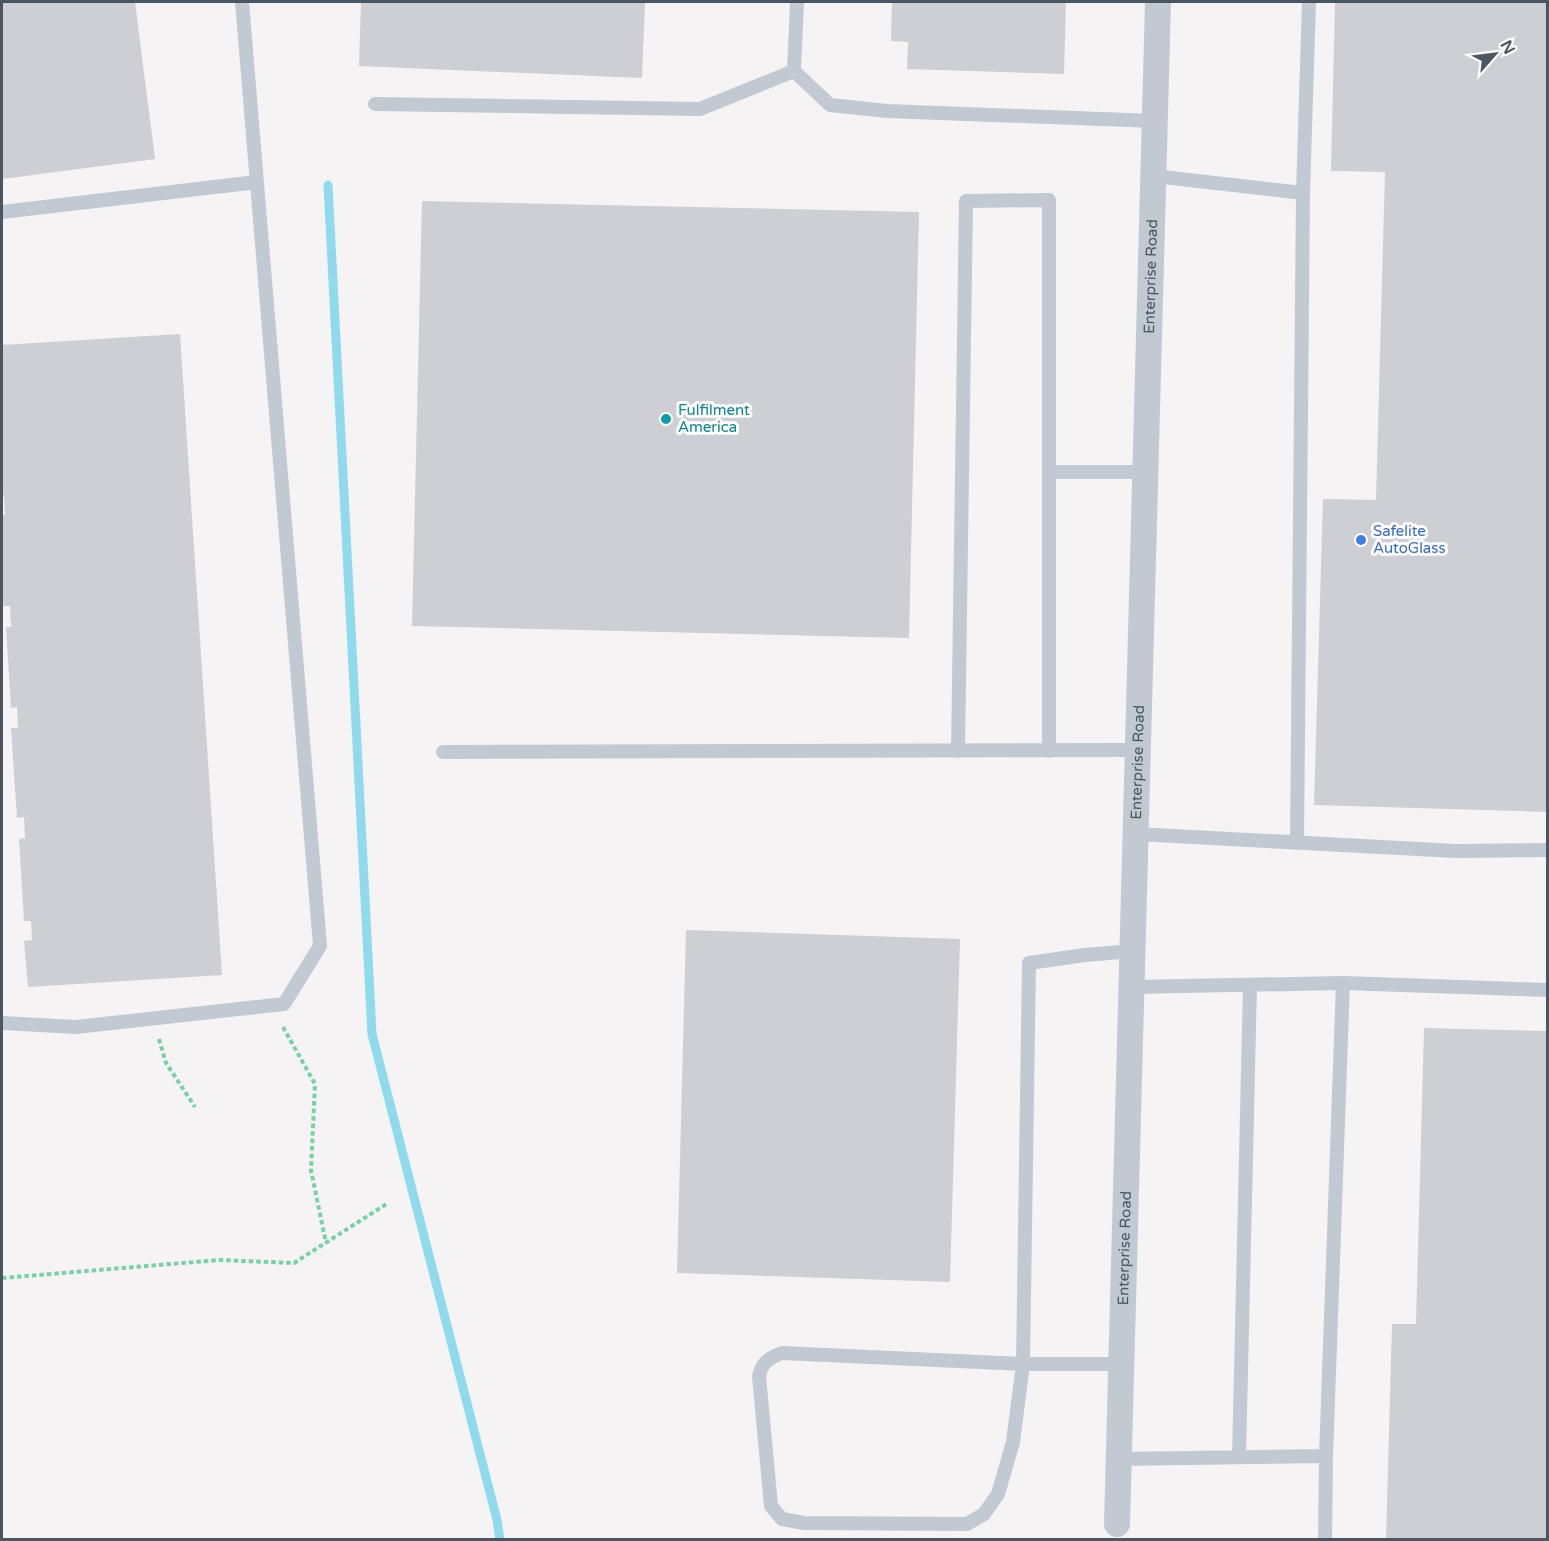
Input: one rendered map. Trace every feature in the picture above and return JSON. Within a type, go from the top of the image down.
[{"type":"street","name":"Enterprise Road","points":[[1117,1524],[1158,2]]},
{"type":"lane","points":[[2,1023],[76,1027],[284,1004],[320,946],[242,2]]},
{"type":"lane","points":[[797,2],[794,71],[830,105],[886,111],[1155,121]]},
{"type":"lane","points":[[1297,842],[1303,194],[1309,2]]},
{"type":"lane","points":[[375,104],[700,109],[794,71]]},
{"type":"lane","points":[[1154,176],[1303,194]]},
{"type":"lane","points":[[2,212],[257,182]]},
{"type":"lane","points":[[958,751],[966,201],[1049,200],[1050,751]]},
{"type":"lane","points":[[1049,472],[1145,472]]},
{"type":"lane","points":[[443,752],[1138,750]]},
{"type":"lane","points":[[1136,834],[1456,850],[1548,850]]},
{"type":"lane","points":[[1121,1364],[1023,1364],[782,1353],[771,1357],[762,1365],[759,1377],[771,1506],[782,1518],[804,1523],[968,1524],[984,1514],[998,1494],[1013,1442],[1023,1364],[1029,963],[1133,951]]},
{"type":"lane","points":[[1132,987],[1343,983],[1548,990]]},
{"type":"lane","points":[[1325,1539],[1343,983]]},
{"type":"lane","points":[[1239,1458],[1250,985]]},
{"type":"lane","points":[[1119,1459],[1326,1456]]},
{"type":"path","points":[[271,1005],[315,1084],[311,1170],[326,1243]]},
{"type":"path","points":[[153,1018],[166,1063],[195,1107]]},
{"type":"path","points":[[2,1278],[219,1260],[294,1263],[388,1203]]},
{"type":"building","points":[[2,2],[135,2],[155,159],[2,179]]},
{"type":"building","points":[[361,2],[645,2],[642,78],[359,66]]},
{"type":"building","points":[[892,2],[1066,2],[1064,74],[907,69],[908,42],[891,41]]},
{"type":"building","points":[[1335,2],[1548,2],[1548,812],[1314,805],[1323,499],[1376,500],[1385,172],[1331,171]]},
{"type":"building","name":"Fulfilment America","points":[[422,201],[919,212],[909,638],[412,626]]},
{"type":"building","points":[[180,334],[222,975],[28,987],[24,941],[32,940],[31,921],[24,921],[19,839],[25,838],[24,817],[17,818],[11,728],[18,728],[17,707],[11,708],[6,627],[11,627],[10,606],[3,606],[2,515],[5,515],[4,495],[2,495],[2,345]]},
{"type":"building","points":[[686,930],[960,939],[950,1282],[677,1273]]},
{"type":"building","points":[[1424,1028],[1548,1031],[1548,1540],[1386,1540],[1392,1324],[1416,1324]]},
{"type":"waterway","points":[[328,185],[372,1034],[497,1520],[500,1540]]},
{"type":"place","name":"Fulfilment America","points":[[666,419]]},
{"type":"place","name":"Safelite AutoGlass","points":[[1361,540]]}]
